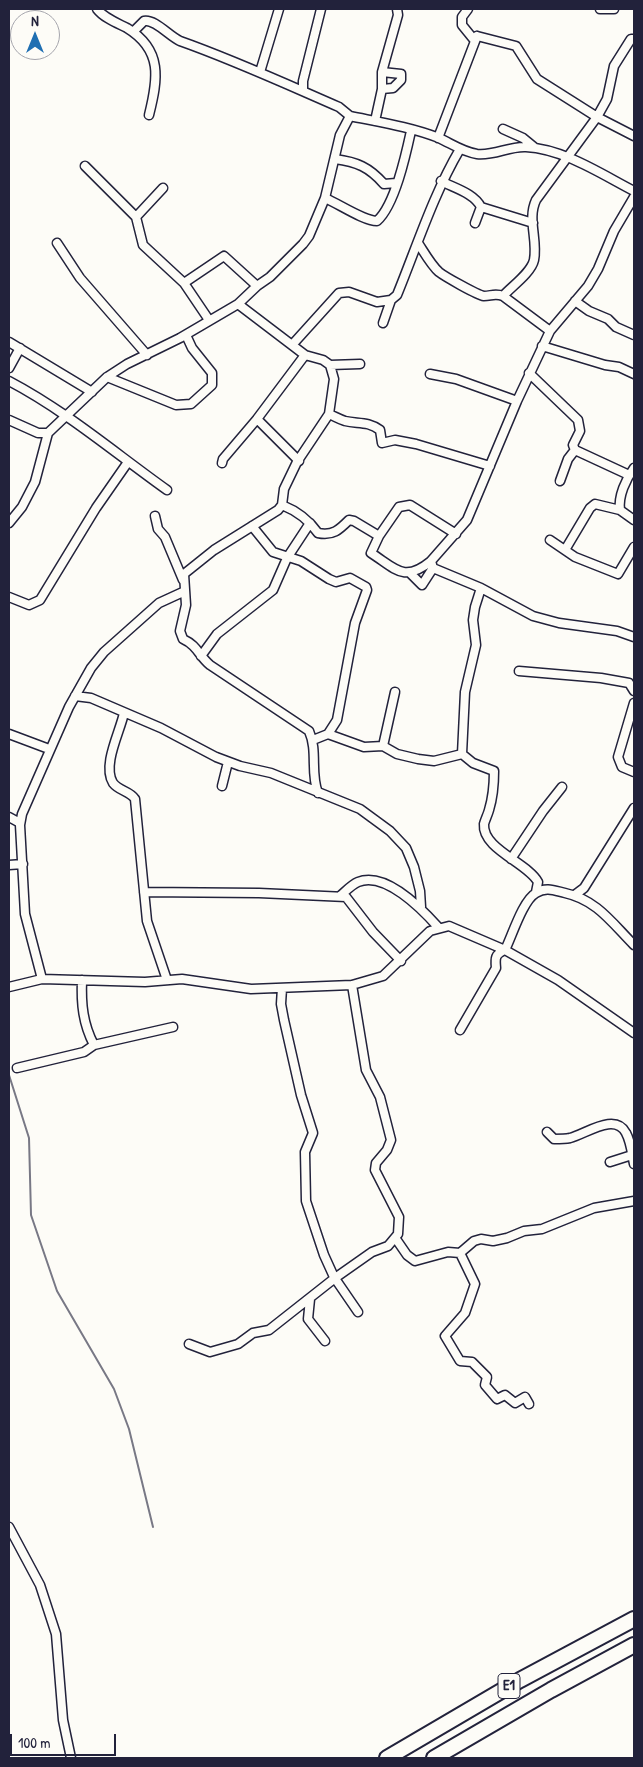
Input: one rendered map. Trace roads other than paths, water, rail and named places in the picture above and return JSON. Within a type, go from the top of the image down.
[{"type":"highway","name":"E1","points":[[387,1758],[520,1680],[634,1619]]},
{"type":"highway","name":"E1","points":[[434,1758],[551,1690],[634,1645]]},
{"type":"street","points":[[97,9],[105,16],[133,32],[148,48],[155,62],[156,88],[149,114]]},
{"type":"street","points":[[260,72],[278,9]]},
{"type":"street","points":[[303,91],[302,81],[321,9]]},
{"type":"street","points":[[375,121],[382,88],[382,72],[398,15],[397,9]]},
{"type":"street","points":[[466,9],[462,17],[462,25],[475,41],[478,36]]},
{"type":"street","points":[[600,9],[614,9]]},
{"type":"street","points":[[133,32],[144,21],[150,21],[171,37],[260,72],[338,108],[350,116],[438,138],[460,149],[478,154],[518,147],[534,147],[567,157],[634,192]]},
{"type":"street","points":[[478,36],[516,46],[537,79],[597,117],[634,136]]},
{"type":"street","points":[[438,138],[478,36]]},
{"type":"street","points":[[503,296],[525,274],[534,261],[533,207],[536,200],[597,117],[607,100],[614,66],[631,39],[634,38]]},
{"type":"street","points":[[382,72],[401,74],[401,80],[393,88],[382,88]]},
{"type":"street","points":[[9,523],[22,508],[35,482],[46,436],[107,377],[127,364],[186,335],[238,304],[257,286],[270,277],[303,244],[309,236],[325,198],[340,135],[350,116]]},
{"type":"street","points":[[503,129],[523,138],[534,147]]},
{"type":"street","points":[[325,198],[352,210],[368,220],[377,220],[386,209],[402,168],[411,131]]},
{"type":"street","points":[[383,323],[391,300],[397,295],[433,208],[441,182],[460,149]]},
{"type":"street","points":[[334,159],[354,162],[369,168],[384,184],[396,183]]},
{"type":"street","points":[[85,166],[136,217],[143,245],[184,283],[209,320]]},
{"type":"street","points":[[441,182],[468,194],[482,207],[533,223]]},
{"type":"street","points":[[136,217],[163,188]]},
{"type":"street","points":[[410,573],[422,585],[432,565],[467,520],[529,373],[550,330],[575,301],[598,269],[614,231],[634,197]]},
{"type":"street","points":[[474,223],[482,207]]},
{"type":"street","points":[[57,243],[80,278],[147,354]]},
{"type":"street","points":[[418,243],[439,272],[455,280],[463,288],[483,296],[496,293],[503,296],[550,330]]},
{"type":"street","points":[[184,283],[224,256],[257,286]]},
{"type":"street","points":[[292,345],[339,293],[349,292],[377,302],[391,300]]},
{"type":"street","points":[[575,301],[589,311],[608,319],[616,327],[634,335]]},
{"type":"street","points":[[238,304],[305,354],[323,360],[330,365],[360,364]]},
{"type":"street","points":[[107,377],[176,405],[191,404],[212,384],[212,373],[192,348],[186,335]]},
{"type":"street","points":[[9,342],[92,392]]},
{"type":"street","points":[[542,346],[605,365],[619,367],[634,374]]},
{"type":"street","points":[[9,368],[20,348]]},
{"type":"street","points":[[222,463],[223,459],[257,419],[305,354]]},
{"type":"street","points":[[183,580],[185,572],[214,550],[278,510],[282,505],[284,490],[298,461],[330,414],[334,379],[330,365]]},
{"type":"street","points":[[529,373],[578,420],[580,431],[573,445],[575,450],[629,475]]},
{"type":"street","points":[[430,374],[456,380],[517,401]]},
{"type":"street","points":[[9,381],[107,443],[128,462],[167,490]]},
{"type":"street","points":[[330,414],[345,421],[367,423],[375,426],[380,430],[382,443],[395,440],[416,444],[490,466]]},
{"type":"street","points":[[257,419],[298,461]]},
{"type":"street","points":[[9,420],[46,436]]},
{"type":"street","points":[[560,481],[568,459],[575,450]]},
{"type":"street","points":[[9,597],[29,605],[40,600],[96,508],[128,462]]},
{"type":"street","points":[[620,510],[618,502],[629,475],[634,468]]},
{"type":"street","points":[[565,550],[595,504],[620,510],[634,520]]},
{"type":"street","points":[[282,505],[292,509],[310,522],[318,532],[327,535],[337,532],[349,520],[354,520],[379,536]]},
{"type":"street","points":[[432,565],[417,572],[401,572],[370,553],[379,536],[399,508],[410,506],[456,534]]},
{"type":"street","points":[[156,516],[158,529],[165,537],[183,580],[186,605],[180,630],[183,639],[194,644],[201,656],[251,694],[301,723],[310,731],[313,740],[314,782],[318,792]]},
{"type":"street","points":[[201,656],[217,634],[273,590],[287,558],[310,522]]},
{"type":"street","points":[[252,526],[273,552],[287,558],[302,561],[336,582],[350,578],[366,587],[367,590],[353,632],[337,720],[328,734],[313,740]]},
{"type":"street","points":[[550,540],[575,557],[618,574],[634,547]]},
{"type":"street","points":[[432,565],[481,588],[533,616],[559,623],[617,631],[634,637]]},
{"type":"street","points":[[462,754],[465,692],[476,645],[475,607],[481,588]]},
{"type":"street","points":[[42,979],[25,914],[20,822],[49,749],[81,683],[104,652],[159,603],[184,592]]},
{"type":"street","points":[[519,671],[601,678],[629,684],[634,691]]},
{"type":"street","points":[[383,746],[395,692]]},
{"type":"street","points":[[75,696],[91,698],[161,728],[188,744],[228,762],[271,773],[360,809],[390,831],[406,848],[418,883],[421,908]]},
{"type":"street","points":[[634,703],[618,757],[622,767],[634,772]]},
{"type":"street","points":[[124,713],[122,724],[113,745],[111,778],[118,788],[132,795],[135,799],[147,921],[167,980]]},
{"type":"street","points":[[122,724],[134,718]]},
{"type":"street","points":[[9,734],[49,749]]},
{"type":"street","points":[[328,734],[364,747],[383,746],[397,754],[418,759],[434,760],[462,754]]},
{"type":"street","points":[[460,1030],[496,968],[495,958],[498,952],[505,950],[528,900],[536,892],[538,882],[532,871],[511,859],[489,840],[484,824],[494,793],[494,772],[473,763],[462,754]]},
{"type":"street","points":[[222,786],[228,762]]},
{"type":"street","points":[[511,859],[562,786]]},
{"type":"street","points":[[576,894],[584,888],[634,808]]},
{"type":"street","points":[[9,817],[20,822]]},
{"type":"street","points":[[9,865],[23,864]]},
{"type":"street","points":[[340,896],[357,882],[368,880],[381,881],[421,908],[438,927]]},
{"type":"street","points":[[536,892],[554,890],[576,894],[602,910],[634,945]]},
{"type":"street","points":[[144,892],[340,896],[350,899],[373,932],[401,961]]},
{"type":"street","points":[[9,988],[42,979],[144,982],[200,980],[251,989],[352,985],[383,976],[401,961],[430,931],[438,927],[449,926],[465,931],[505,950],[558,980],[634,1033]]},
{"type":"street","points":[[82,980],[82,1012],[86,1028],[94,1045]]},
{"type":"street","points":[[190,1344],[210,1352],[238,1344],[251,1334],[269,1330],[335,1278],[372,1252],[388,1246],[396,1239],[400,1228],[399,1217],[375,1170],[376,1163],[387,1150],[391,1140],[380,1096],[366,1070],[352,985]]},
{"type":"street","points":[[282,988],[281,1004],[284,1020],[301,1095],[312,1133],[305,1152],[306,1201],[324,1255],[335,1278],[358,1312]]},
{"type":"street","points":[[17,1068],[84,1052],[94,1045],[173,1027]]},
{"type":"street","points":[[547,1132],[554,1139],[570,1138],[595,1128],[613,1124],[622,1128],[628,1135],[634,1164]]},
{"type":"street","points":[[610,1162],[632,1155]]},
{"type":"street","points":[[396,1239],[407,1255],[415,1261],[448,1252],[460,1253],[481,1239],[492,1242],[524,1231],[542,1230],[594,1208],[634,1202]]},
{"type":"street","points":[[460,1253],[474,1284],[465,1313],[445,1336],[460,1361],[472,1362],[487,1376],[485,1385],[497,1399],[504,1394],[514,1403],[524,1397],[529,1404]]},
{"type":"street","points":[[310,1299],[308,1319],[326,1341]]},
{"type":"street","points":[[9,1527],[40,1585],[56,1634],[63,1720],[71,1758]]},
{"type":"waterway","points":[[9,1075],[29,1138],[31,1215],[57,1291],[114,1389],[129,1429],[153,1527]]}]
